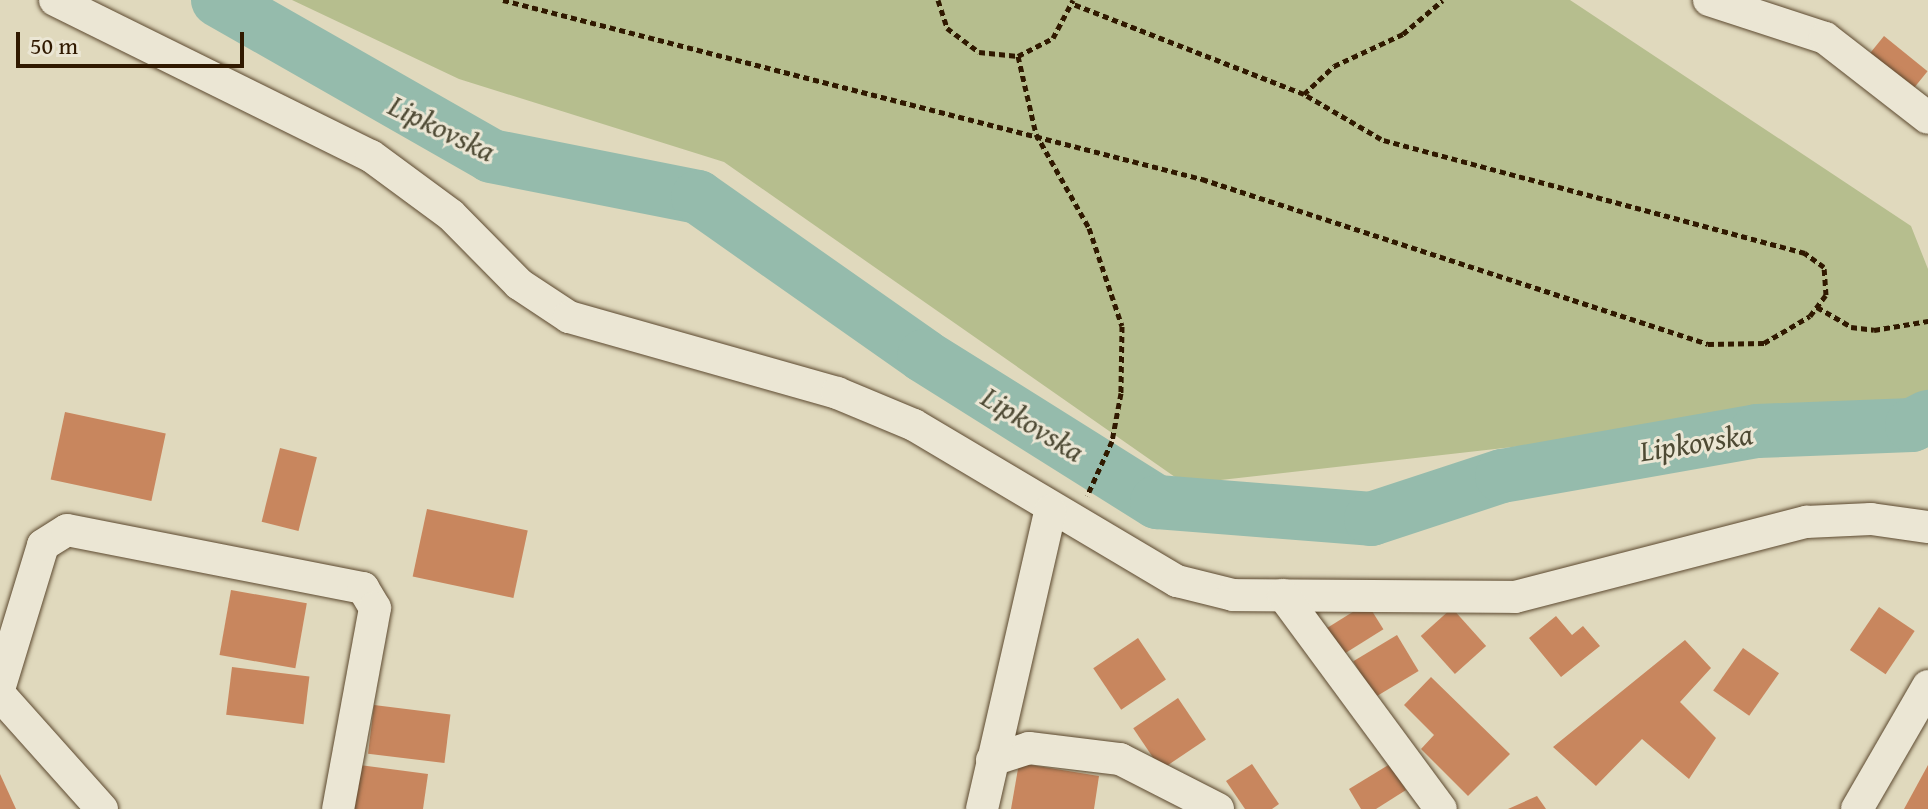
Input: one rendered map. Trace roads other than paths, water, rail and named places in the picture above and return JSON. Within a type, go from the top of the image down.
[{"type":"street","points":[[55,0],[371,156],[451,215],[519,284],[569,317],[837,393],[914,425],[1050,511],[1177,581],[1233,595],[1515,597],[1806,522],[1871,519],[1928,527]]},
{"type":"street","points":[[1709,0],[1825,38],[1928,118]]},
{"type":"street","points":[[982,809],[1050,511]]},
{"type":"street","points":[[0,686],[43,545],[67,530],[363,588],[375,608],[338,809]]},
{"type":"street","points":[[1283,595],[1441,809]]},
{"type":"street","points":[[1857,809],[1928,686]]},
{"type":"street","points":[[0,695],[102,809]]},
{"type":"street","points":[[992,760],[1029,748],[1120,759],[1218,809]]},
{"type":"waterway","name":"Lipkovska","points":[[218,0],[491,156],[698,197],[924,356],[1157,502],[1371,519],[1502,476],[1757,431],[1912,425],[1928,417]]}]
